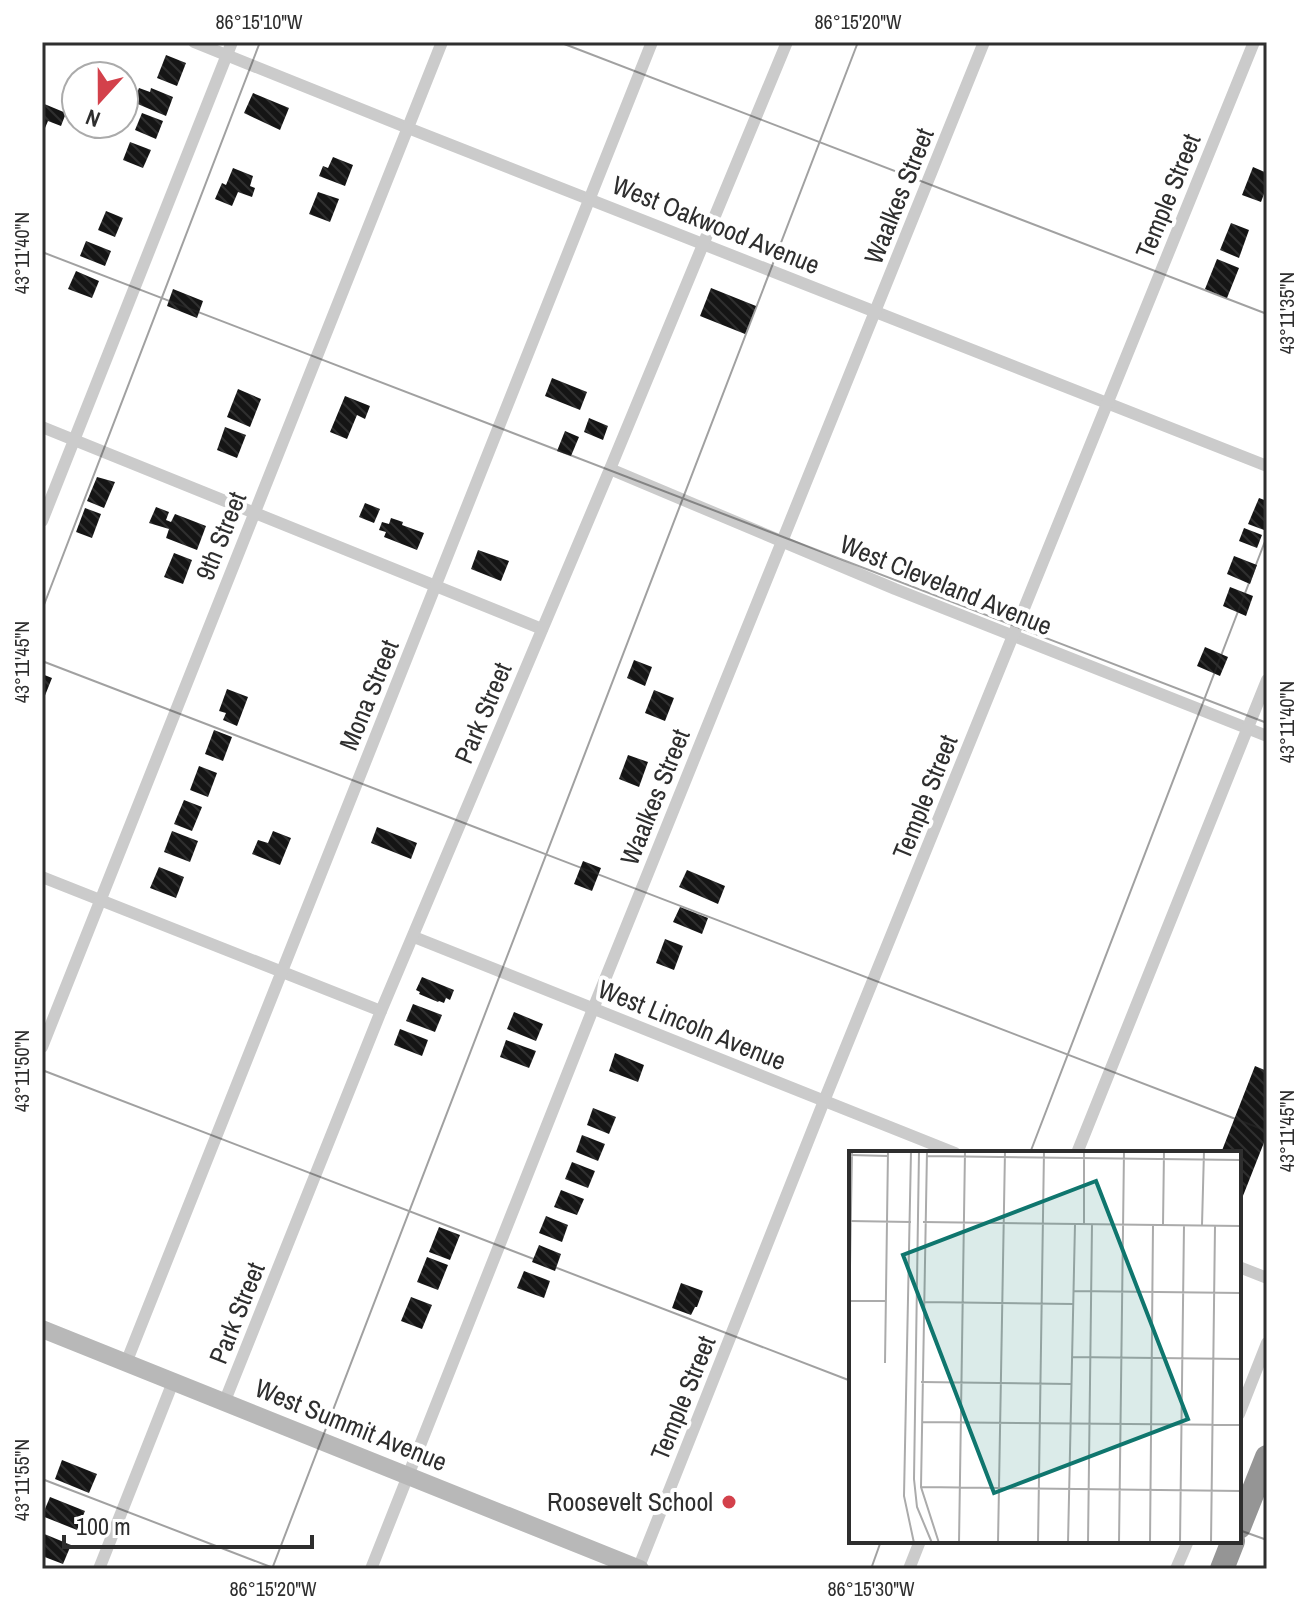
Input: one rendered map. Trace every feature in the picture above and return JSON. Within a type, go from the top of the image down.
[{"type":"highway","points":[[1241,1522],[1267,1457]]},
{"type":"highway","points":[[1225,1569],[1233,1543]]},
{"type":"street","name":"West Oakwood Avenue","points":[[194,42],[1267,466]]},
{"type":"street","points":[[42,521],[232,42]]},
{"type":"street","name":"9th Street","points":[[42,1047],[442,42]]},
{"type":"street","name":"Mona Street","points":[[126,1363],[652,42]]},
{"type":"street","name":"Park Street","points":[[224,1403],[381,1011],[787,42]]},
{"type":"street","name":"Waalkes Street","points":[[371,1569],[593,1009],[984,42]]},
{"type":"street","name":"Temple Street","points":[[639,1569],[824,1101],[1254,42]]},
{"type":"street","points":[[42,427],[542,629]]},
{"type":"street","name":"West Cleveland Avenue","points":[[610,469],[781,542],[1267,736]]},
{"type":"street","points":[[1078,1151],[1267,680]]},
{"type":"street","points":[[42,877],[381,1011]]},
{"type":"street","name":"West Lincoln Avenue","points":[[414,937],[950,1151]]},
{"type":"street","points":[[1241,1268],[1267,1278]]},
{"type":"street","name":"West Summit Avenue","points":[[42,1329],[639,1569]]},
{"type":"street","points":[[1241,1409],[1267,1343]]},
{"type":"street","name":"Park Street","points":[[99,1569],[173,1382]]},
{"type":"street","points":[[909,1569],[919,1543]]},
{"type":"street","points":[[1176,1569],[1187,1543]]},
{"type":"building","points":[[166,55],[186,63],[177,86],[157,78]]},
{"type":"building","points":[[140,88],[150,92],[151,88],[173,97],[166,116],[140,105]]},
{"type":"building","points":[[253,93],[289,108],[280,130],[244,113]]},
{"type":"building","points":[[42,103],[60,110],[60,126],[48,121],[42,135]]},
{"type":"building","points":[[142,113],[163,121],[156,139],[140,132]]},
{"type":"building","points":[[130,142],[151,150],[143,168],[123,160]]},
{"type":"building","points":[[333,157],[353,165],[345,186],[319,176],[323,166],[328,168]]},
{"type":"building","points":[[1253,167],[1267,173],[1267,186],[1261,202],[1242,195]]},
{"type":"building","points":[[233,168],[253,176],[250,186],[255,188],[252,197],[238,192],[232,206],[215,199],[222,183],[226,185]]},
{"type":"building","points":[[318,192],[339,199],[330,222],[309,214]]},
{"type":"building","points":[[106,211],[123,218],[115,237],[98,230]]},
{"type":"building","points":[[1231,223],[1249,230],[1239,258],[1220,250]]},
{"type":"building","points":[[86,241],[111,251],[105,266],[80,256]]},
{"type":"building","points":[[1217,259],[1239,268],[1227,298],[1205,289]]},
{"type":"building","points":[[76,271],[99,281],[92,298],[68,289]]},
{"type":"building","points":[[711,288],[756,306],[745,334],[700,316]]},
{"type":"building","points":[[173,289],[203,301],[197,318],[167,306]]},
{"type":"building","points":[[552,378],[587,392],[580,410],[545,396]]},
{"type":"building","points":[[238,389],[261,399],[250,427],[227,417]]},
{"type":"building","points":[[345,396],[370,406],[365,419],[357,415],[347,439],[330,432]]},
{"type":"building","points":[[589,418],[608,426],[603,440],[584,432]]},
{"type":"building","points":[[225,427],[246,435],[237,458],[217,450]]},
{"type":"building","points":[[565,431],[579,437],[571,456],[557,451]]},
{"type":"building","points":[[97,477],[115,482],[104,508],[87,501]]},
{"type":"building","points":[[1259,498],[1267,501],[1264,530],[1248,524]]},
{"type":"building","points":[[365,503],[380,509],[374,523],[359,517]]},
{"type":"building","points":[[156,507],[169,512],[166,520],[171,522],[175,514],[206,526],[197,550],[166,538],[169,529],[149,523]]},
{"type":"building","points":[[85,508],[101,514],[92,538],[76,532]]},
{"type":"building","points":[[391,518],[424,533],[417,550],[384,537],[386,532],[379,530],[382,522],[389,524]]},
{"type":"building","points":[[1244,528],[1262,535],[1257,548],[1239,541]]},
{"type":"building","points":[[478,550],[509,561],[501,581],[471,569]]},
{"type":"building","points":[[174,553],[192,560],[183,584],[164,577]]},
{"type":"building","points":[[1234,556],[1257,565],[1250,584],[1227,574]]},
{"type":"building","points":[[1230,587],[1253,596],[1246,616],[1223,606]]},
{"type":"building","points":[[1205,647],[1228,657],[1220,676],[1197,666]]},
{"type":"building","points":[[634,660],[652,667],[645,686],[627,678]]},
{"type":"building","points":[[42,674],[52,678],[42,703]]},
{"type":"building","points":[[227,689],[248,697],[237,726],[223,720],[226,713],[219,711]]},
{"type":"building","points":[[654,690],[674,698],[665,721],[645,713]]},
{"type":"building","points":[[214,730],[232,737],[223,761],[205,754]]},
{"type":"building","points":[[628,755],[648,762],[639,787],[619,779]]},
{"type":"building","points":[[199,766],[217,773],[208,797],[190,790]]},
{"type":"building","points":[[184,800],[202,807],[192,831],[174,824]]},
{"type":"building","points":[[377,827],[417,843],[411,859],[371,843]]},
{"type":"building","points":[[172,831],[198,841],[190,862],[164,852]]},
{"type":"building","points":[[273,831],[291,838],[280,865],[252,854],[258,840],[268,843]]},
{"type":"building","points":[[583,861],[601,868],[592,891],[574,884]]},
{"type":"building","points":[[159,867],[184,877],[176,898],[150,888]]},
{"type":"building","points":[[687,870],[725,886],[718,904],[679,887]]},
{"type":"building","points":[[680,907],[708,918],[702,934],[673,922]]},
{"type":"building","points":[[665,939],[683,946],[674,970],[656,963]]},
{"type":"building","points":[[422,977],[454,990],[450,1000],[446,998],[444,1003],[438,1002],[419,994],[416,990]]},
{"type":"building","points":[[413,1004],[442,1015],[435,1032],[406,1021]]},
{"type":"building","points":[[514,1012],[543,1024],[536,1041],[507,1029]]},
{"type":"building","points":[[400,1029],[428,1040],[422,1056],[394,1045]]},
{"type":"building","points":[[506,1040],[536,1051],[529,1068],[500,1057]]},
{"type":"building","points":[[615,1053],[644,1065],[638,1082],[609,1071]]},
{"type":"building","points":[[1255,1066],[1267,1071],[1267,1135],[1241,1201],[1241,1151],[1222,1151]]},
{"type":"building","points":[[593,1108],[616,1117],[609,1134],[587,1125]]},
{"type":"building","points":[[582,1135],[605,1144],[598,1161],[576,1152]]},
{"type":"building","points":[[572,1162],[595,1171],[588,1188],[565,1179]]},
{"type":"building","points":[[561,1190],[584,1199],[577,1215],[554,1207]]},
{"type":"building","points":[[546,1216],[568,1225],[562,1242],[539,1233]]},
{"type":"building","points":[[439,1227],[460,1235],[450,1260],[429,1252]]},
{"type":"building","points":[[539,1245],[561,1254],[555,1271],[532,1262]]},
{"type":"building","points":[[427,1257],[448,1265],[438,1290],[417,1282]]},
{"type":"building","points":[[524,1271],[550,1281],[544,1298],[517,1288]]},
{"type":"building","points":[[681,1283],[703,1291],[691,1315],[672,1308]]},
{"type":"building","points":[[411,1297],[432,1305],[422,1329],[401,1321]]},
{"type":"building","points":[[62,1460],[97,1474],[89,1493],[55,1479]]},
{"type":"building","points":[[50,1497],[85,1511],[77,1530],[42,1516]]},
{"type":"building","points":[[42,1533],[71,1545],[63,1564],[42,1556]]},
{"type":"place","name":"Roosevelt School","points":[[729,1502]]}]
